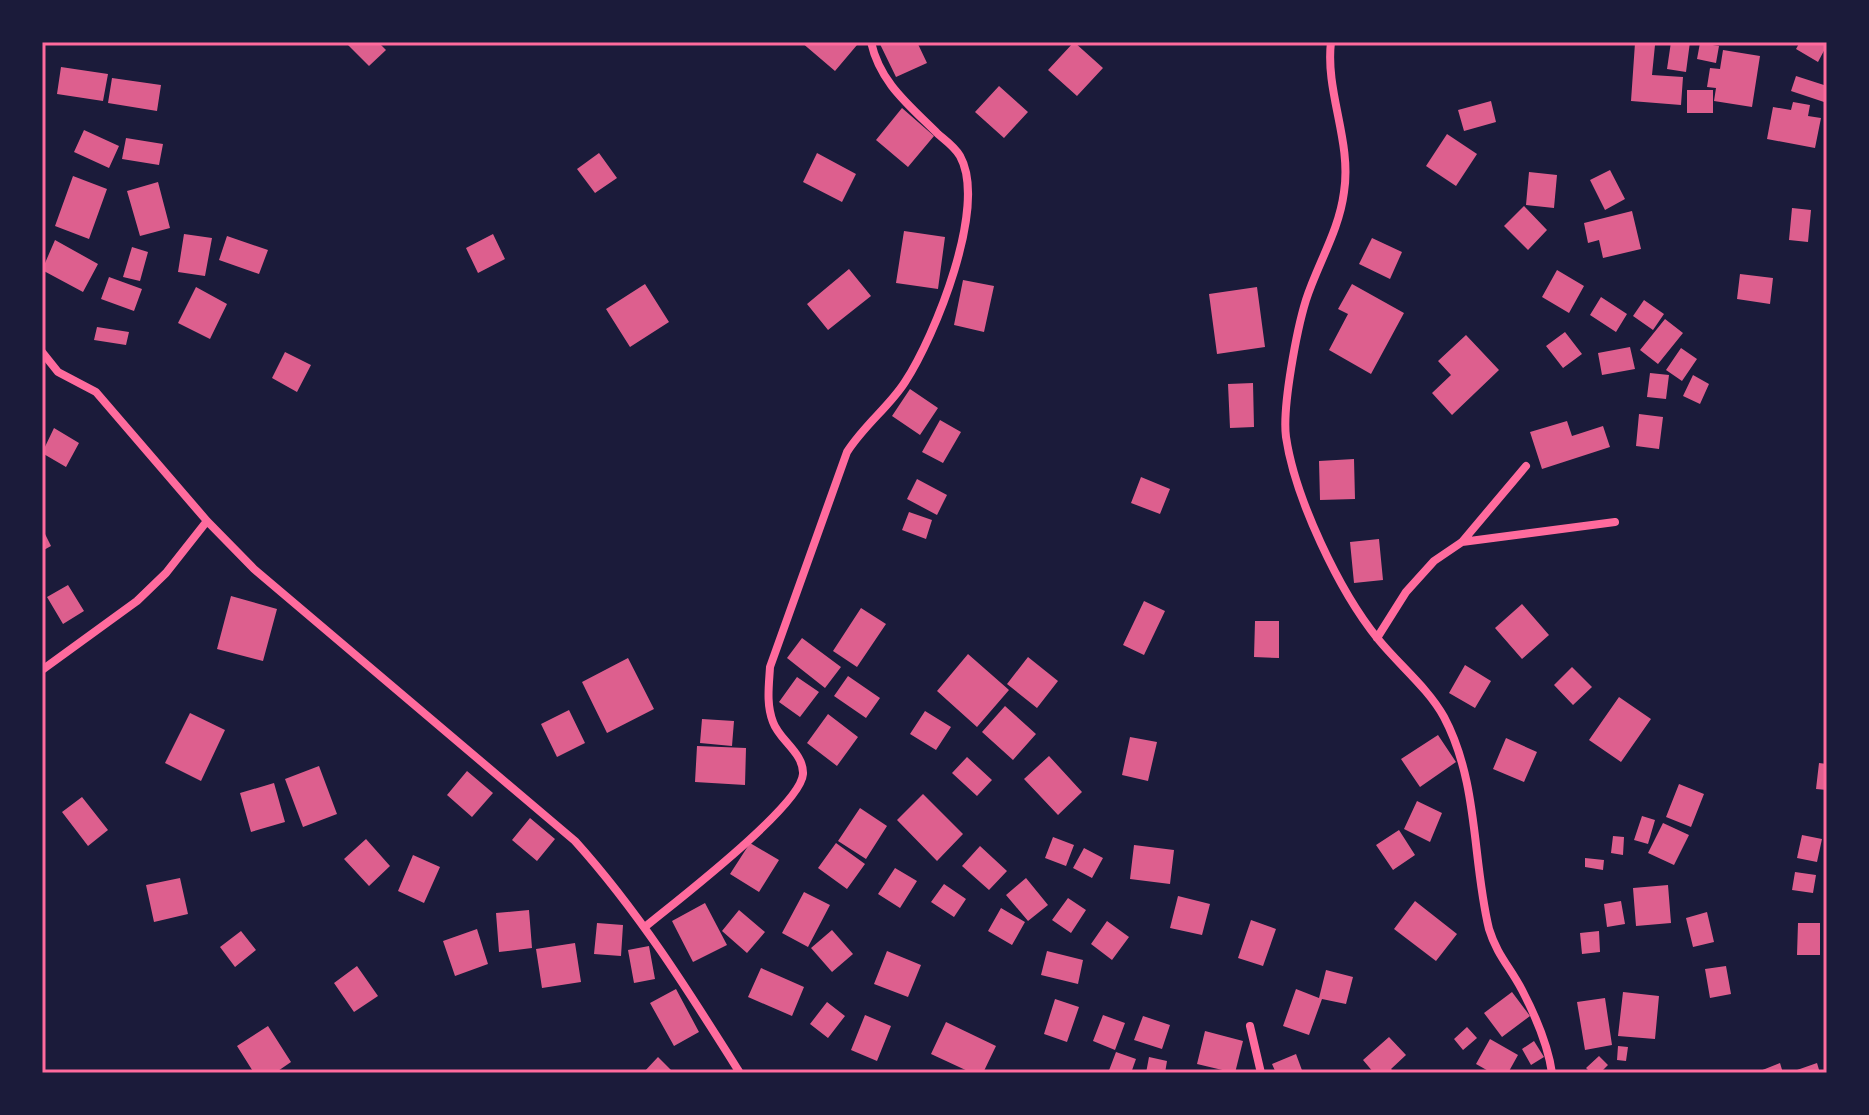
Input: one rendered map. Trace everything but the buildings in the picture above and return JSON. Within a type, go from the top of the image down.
[{"type":"street","points":[[645,927],[776,817],[796,792],[803,775],[800,760],[773,723],[768,697],[770,667],[847,452],[864,425],[905,383],[940,308],[959,254],[968,190],[968,177],[959,154],[886,81],[876,64],[871,42]]},
{"type":"street","points":[[1331,42],[1331,69],[1346,156],[1345,191],[1337,227],[1306,301],[1288,399],[1286,435],[1295,474],[1329,562],[1377,638],[1442,714],[1455,741],[1466,776],[1489,929],[1497,953],[1521,987],[1539,1026],[1552,1073]]},
{"type":"street","points":[[42,352],[58,372],[96,392],[207,521],[286,597],[575,841],[612,882],[645,927],[740,1073]]},
{"type":"street","points":[[1377,638],[1406,592],[1434,561],[1462,542],[1526,466]]},
{"type":"street","points":[[42,670],[137,601],[166,573],[207,521]]},
{"type":"street","points":[[1462,542],[1615,522]]},
{"type":"street","points":[[1250,1026],[1261,1073]]}]
